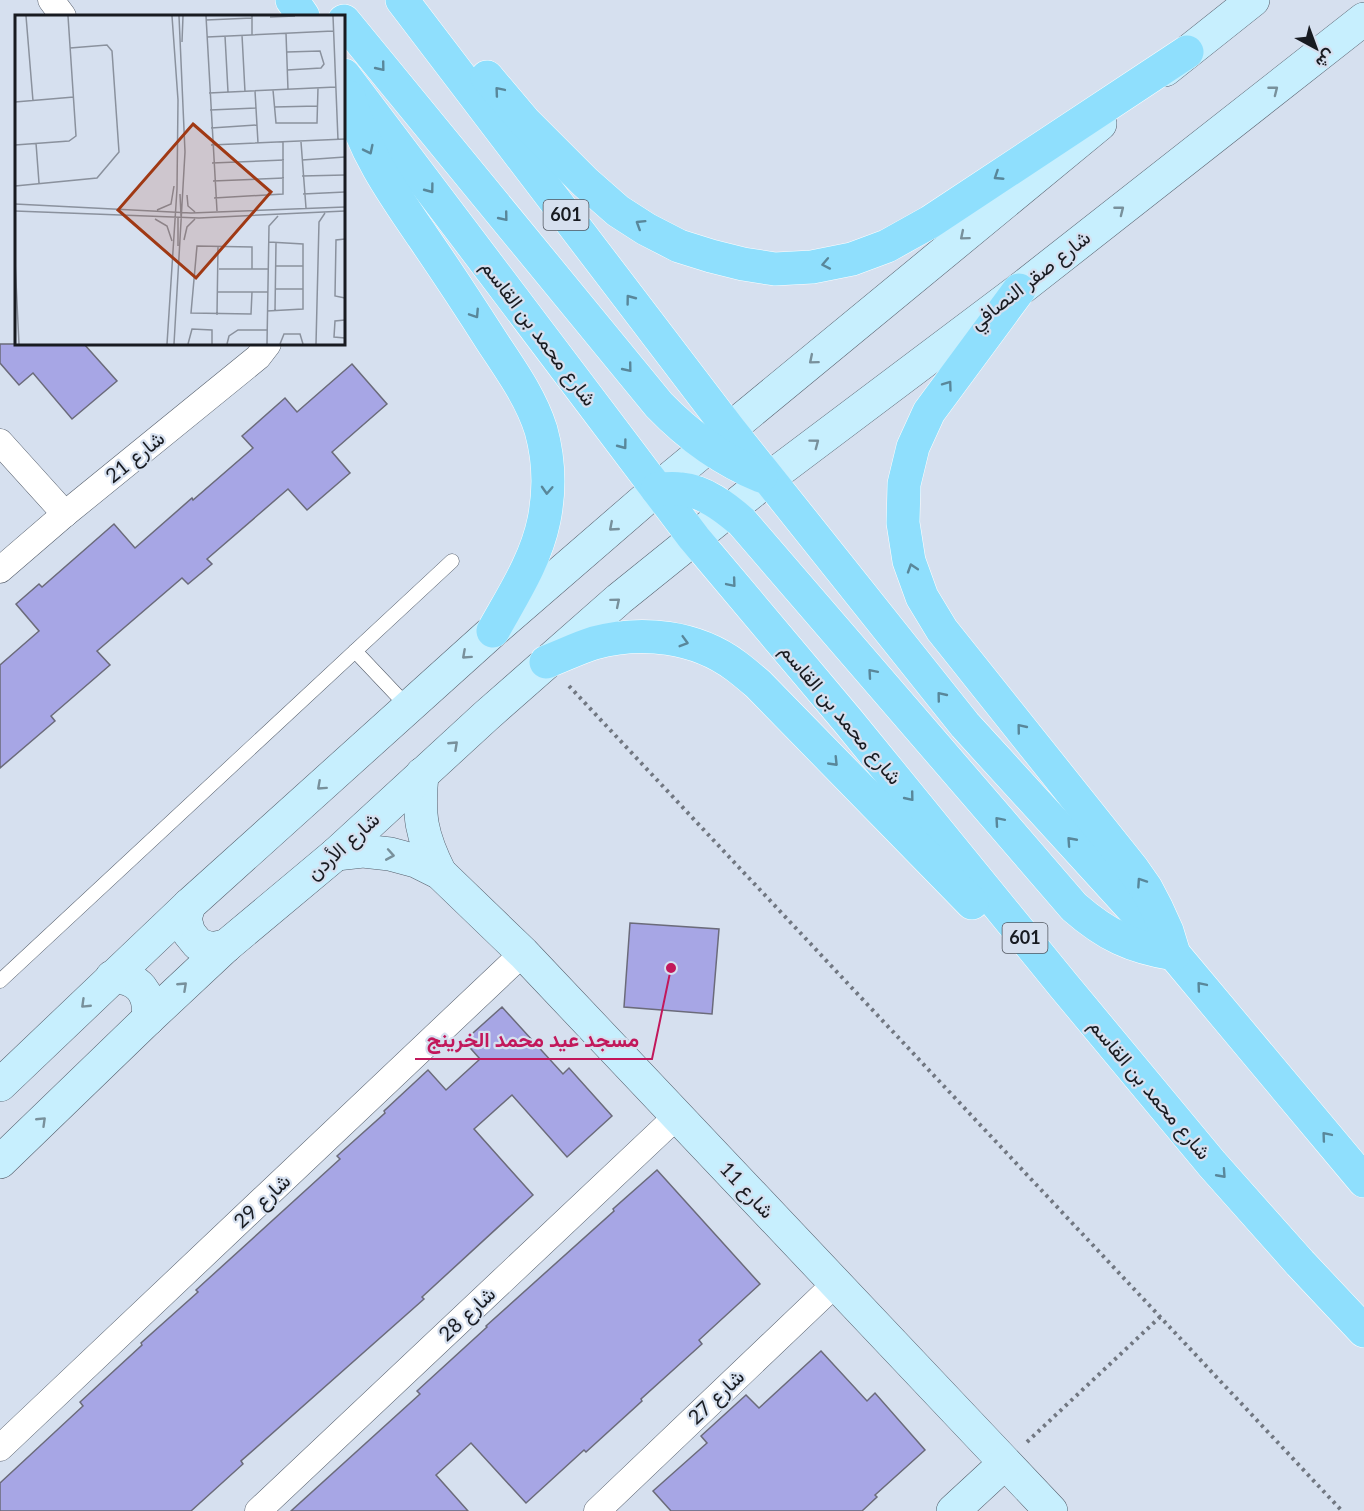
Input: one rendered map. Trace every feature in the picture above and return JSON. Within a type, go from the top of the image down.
[{"type":"main road","points":[[292,0],[302,15]]},
{"type":"main road","points":[[325,0],[338,15]]},
{"type":"main road","name":"601","points":[[402,0],[719,438]]},
{"type":"main road","points":[[423,0],[525,122],[585,182],[618,211],[679,246],[743,264],[775,269],[812,267],[852,259],[887,246],[930,222],[1187,52]]},
{"type":"main road","points":[[0,1085],[189,905],[493,631],[657,489],[1253,0]]},
{"type":"main road","name":"شارع صقر النصافي","points":[[694,538],[768,478],[1019,290],[1364,19]]},
{"type":"main road","points":[[345,22],[648,392],[674,420],[719,438],[739,466],[768,478],[965,725],[1174,954],[1364,1180]]},
{"type":"main road","name":"شارع محمد بن القاسم","points":[[345,76],[694,538],[1212,1164],[1364,1331]]},
{"type":"main road","points":[[345,80],[357,123],[378,169],[514,375],[530,402],[541,430],[547,460],[548,490],[544,520],[536,549],[493,631]]},
{"type":"main road","points":[[1019,290],[929,412],[913,447],[904,484],[903,523],[909,561],[922,597],[942,630],[1146,888],[1167,931],[1174,954]]},
{"type":"main road","points":[[657,489],[683,489],[707,497],[729,510],[742,522],[1074,907],[1091,922],[1110,934],[1141,947],[1174,954]]},
{"type":"main road","name":"شارع الأردن","points":[[0,1162],[226,946],[336,854],[546,662],[694,538]]},
{"type":"main road","points":[[546,662],[591,644],[620,637],[651,636],[680,640],[709,650],[735,665],[758,684],[998,930],[1064,986]]},
{"type":"main road","name":"شارع 11","points":[[422,774],[420,800],[422,825],[429,850],[440,873]]},
{"type":"main road","name":"شارع 11","points":[[336,854],[363,851],[390,854],[416,861],[440,873],[523,953],[1051,1511]]},
{"type":"main road","points":[[189,905],[185,919],[189,933],[198,944],[212,949],[226,946]]},
{"type":"main road","points":[[112,977],[123,977],[133,981],[141,988],[147,997],[148,1019]]},
{"type":"main road","points":[[1300,1263],[1326,1275],[1364,1301]]},
{"type":"main road","points":[[952,1511],[1005,1463]]},
{"type":"street","points":[[51,0],[62,15]]},
{"type":"street","name":"شارع 21","points":[[0,570],[65,514],[258,357],[267,345]]},
{"type":"street","points":[[0,442],[65,514]]},
{"type":"street","name":"شارع 29","points":[[0,1448],[523,953]]},
{"type":"street","name":"شارع 28","points":[[258,1511],[677,1116]]},
{"type":"street","name":"شارع 27","points":[[597,1511],[836,1284]]},
{"type":"lane","points":[[0,981],[452,561]]},
{"type":"lane","points":[[355,651],[408,707]]},
{"type":"path","points":[[546,662],[1342,1511]]},
{"type":"path","points":[[1005,1463],[1160,1317]]},
{"type":"building","points":[[0,344],[85,345],[117,381],[72,419],[33,373],[19,385],[0,363]]},
{"type":"building","points":[[352,364],[387,404],[332,452],[350,473],[307,510],[288,489],[207,559],[212,564],[188,584],[182,578],[97,651],[110,665],[51,716],[55,721],[0,768],[0,665],[39,631],[16,604],[39,584],[42,587],[114,524],[135,548],[253,448],[242,436],[285,398],[297,412]]},
{"type":"building","points":[[630,923],[719,929],[712,1014],[624,1007]]},
{"type":"building","points":[[502,1007],[563,1074],[569,1068],[612,1116],[567,1157],[512,1095],[474,1129],[533,1195],[422,1297],[424,1299],[241,1461],[243,1464],[191,1511],[0,1511],[0,1483],[83,1406],[80,1402],[198,1292],[196,1290],[340,1159],[337,1156],[385,1113],[384,1111],[428,1070],[446,1090],[480,1059],[464,1041]]},
{"type":"building","points":[[657,1170],[760,1284],[699,1340],[702,1344],[641,1399],[642,1401],[526,1503],[471,1443],[436,1475],[468,1511],[291,1511],[420,1394],[417,1391],[486,1326]]},
{"type":"building","points":[[821,1351],[867,1401],[875,1393],[925,1450],[875,1495],[877,1497],[862,1511],[671,1511],[653,1491],[707,1443],[701,1436],[746,1395],[759,1408]]},
{"type":"place","name":"مسجد عيد محمد الخرينج","points":[[671,968]]}]
